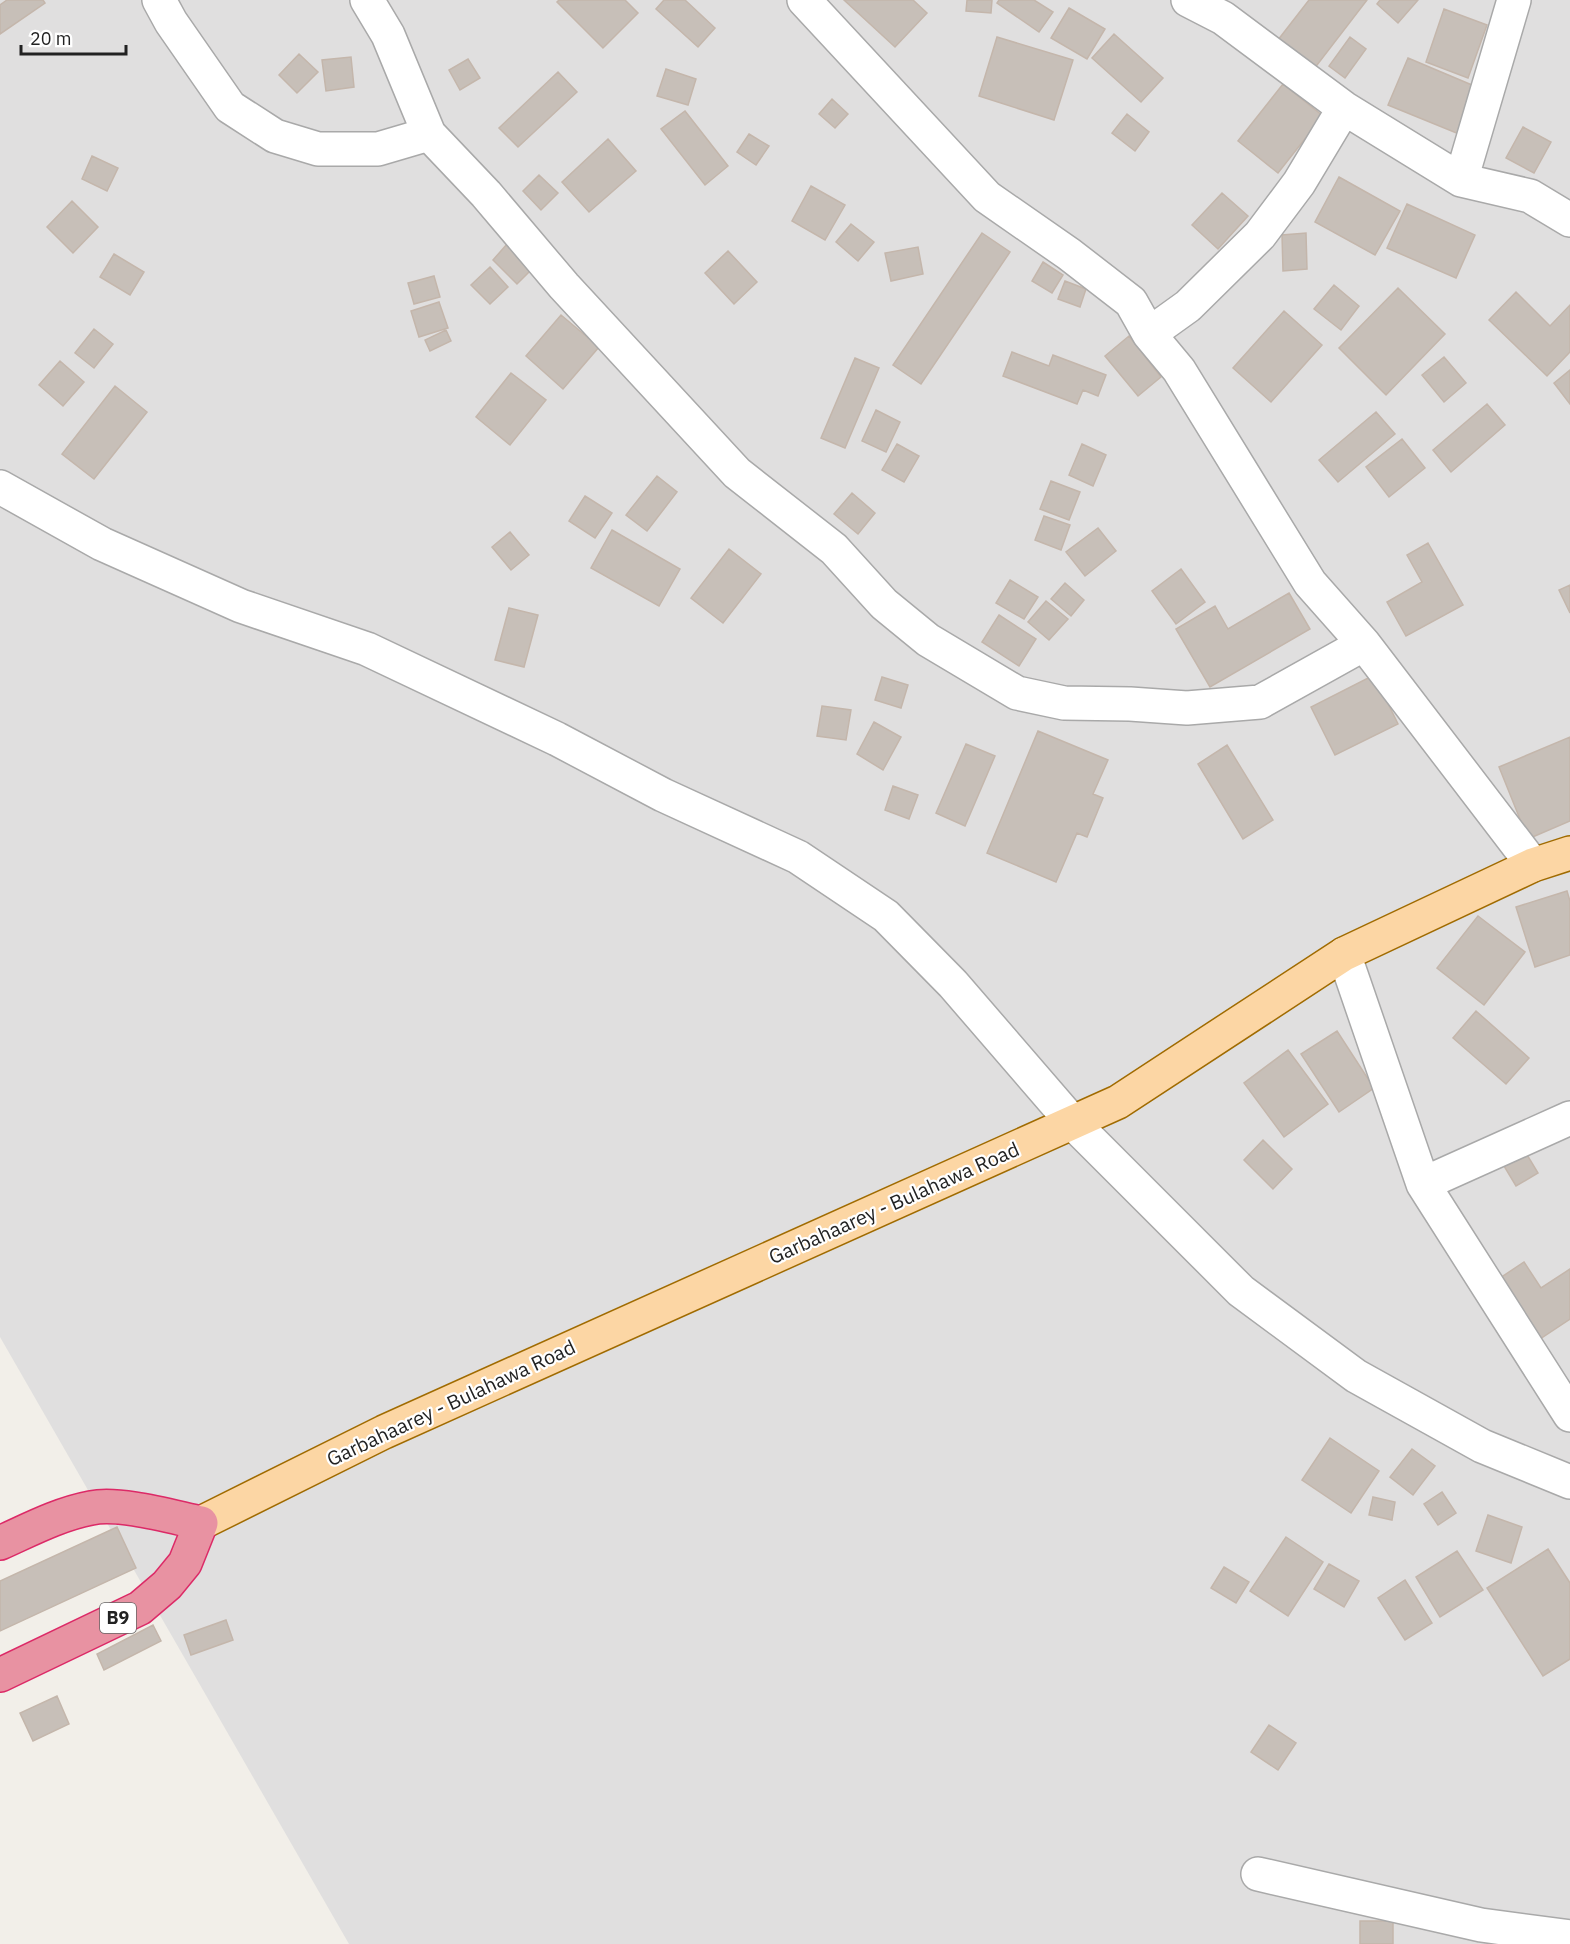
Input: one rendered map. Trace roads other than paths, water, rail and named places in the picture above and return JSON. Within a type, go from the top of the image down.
[{"type":"highway","points":[[0,1543],[55,1519],[93,1508],[132,1509],[201,1523]]},
{"type":"highway","name":"B9","points":[[0,1675],[140,1608],[167,1585],[185,1563],[201,1523]]},
{"type":"main road","name":"Garbahaarey - Bulahawa Road","points":[[201,1523],[384,1432],[1118,1102],[1344,954],[1533,865],[1570,853]]},
{"type":"street","points":[[159,0],[171,22],[230,107],[276,136],[318,149],[378,149],[429,134]]},
{"type":"street","points":[[367,0],[388,35],[429,134],[486,194],[564,286],[737,473],[834,549],[884,604],[928,640],[1017,693],[1064,703],[1187,708],[1260,702],[1364,644]]},
{"type":"street","points":[[804,0],[987,197],[1131,302],[1149,334],[1179,370],[1310,583],[1364,644],[1533,865]]},
{"type":"street","points":[[1188,0],[1223,18],[1344,108],[1461,180],[1530,196],[1570,220]]},
{"type":"street","points":[[1461,180],[1514,0]]},
{"type":"street","points":[[1149,334],[1188,306],[1260,236],[1299,183],[1344,108]]},
{"type":"street","points":[[0,487],[102,544],[242,606],[367,649],[556,739],[663,795],[798,857],[886,916],[953,984],[1073,1122],[1242,1291],[1356,1376],[1482,1446],[1570,1482]]},
{"type":"street","points":[[1344,954],[1423,1184],[1570,1415]]},
{"type":"street","points":[[1423,1184],[1570,1118]]},
{"type":"street","points":[[1258,1874],[1480,1925],[1570,1937]]}]
